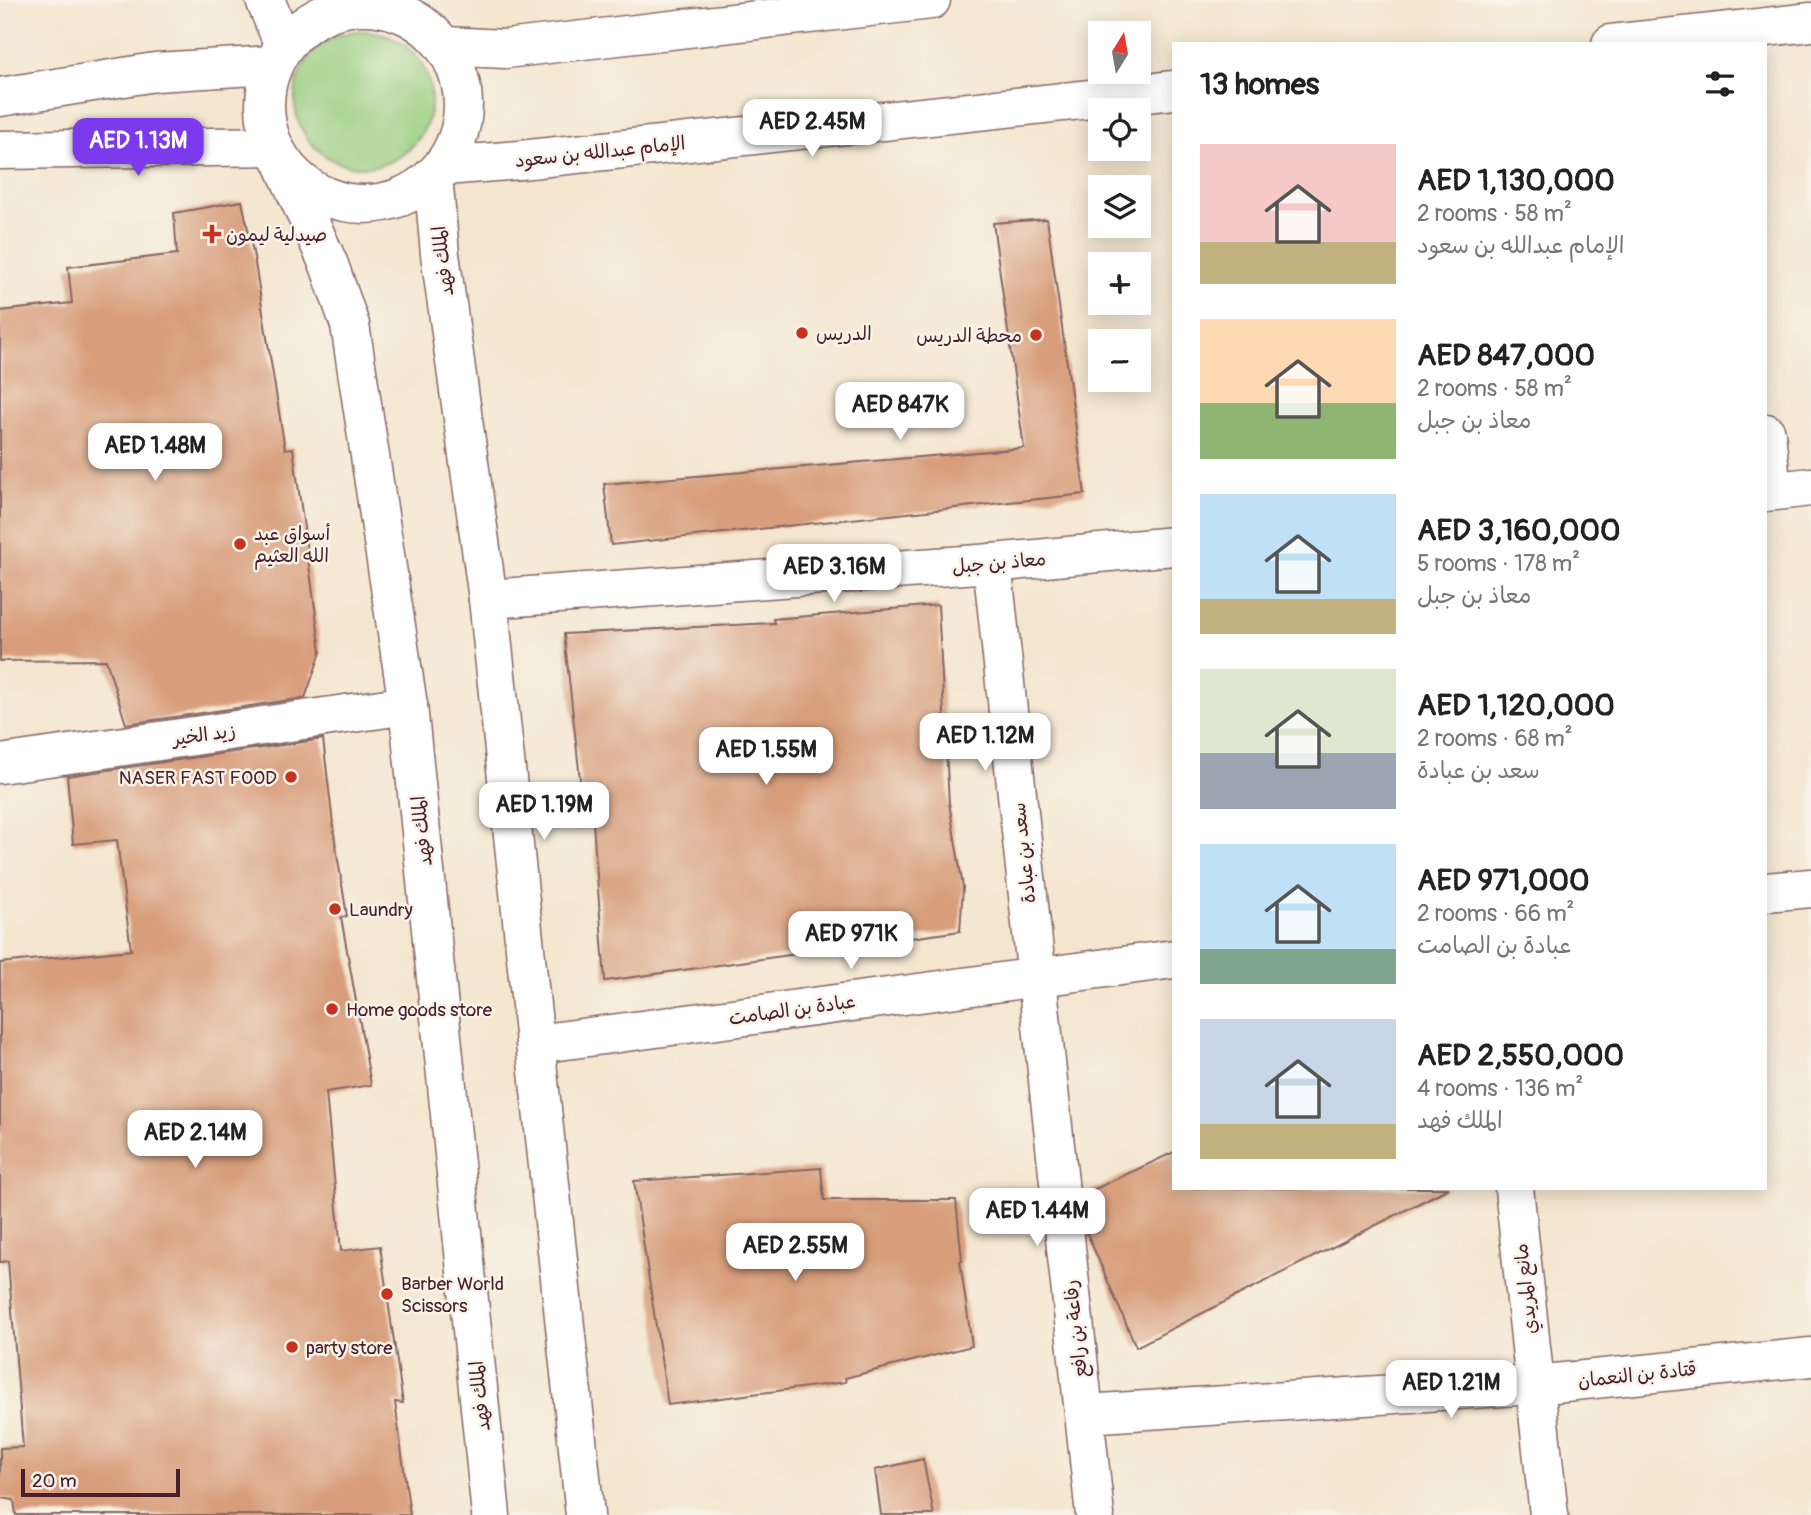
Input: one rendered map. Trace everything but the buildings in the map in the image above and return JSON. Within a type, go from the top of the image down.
[{"type":"street","points":[[0,97],[277,55],[323,14],[351,6],[405,7],[445,46],[458,69],[464,94],[463,120],[456,146],[438,171],[421,187],[393,201],[362,204],[332,198],[304,184],[278,154],[265,122],[264,99],[277,55],[265,0]]},
{"type":"street","points":[[445,46],[505,49],[931,0]]},
{"type":"street","points":[[1648,42],[1721,38],[1811,22]]},
{"type":"street","name":"الإمام عبدالله بن سعود","points":[[438,171],[1172,90]]},
{"type":"street","points":[[0,150],[278,154]]},
{"type":"street","name":"الملك فهد","points":[[278,154],[329,265],[350,325],[408,705],[491,1515]]},
{"type":"street","name":"الملك فهد","points":[[438,171],[442,266],[488,599],[585,1515]]},
{"type":"street","points":[[1767,452],[1769,491],[1811,487]]},
{"type":"street","name":"معاذ بن جبل","points":[[488,599],[992,563],[1172,546]]},
{"type":"street","name":"سعد بن عبادة","points":[[992,563],[1037,976]]},
{"type":"street","name":"زيد الخير","points":[[0,764],[408,705]]},
{"type":"street","points":[[1767,892],[1811,888]]},
{"type":"street","name":"عبادة بن الصامت","points":[[536,1044],[1172,959]]},
{"type":"street","name":"رفاعة بن رافع","points":[[1037,976],[1095,1515]]},
{"type":"street","name":"مانع المريدي","points":[[1514,1190],[1549,1515]]},
{"type":"street","name":"قتادة بن النعمان","points":[[1085,1414],[1535,1385],[1811,1357]]},
{"type":"green space","points":[[363,31],[389,36],[411,51],[426,73],[431,99],[426,125],[411,147],[389,162],[363,167],[337,162],[315,147],[300,125],[295,99],[300,73],[315,51],[337,36]]},
{"type":"place","name":"صيدلية ليمون","points":[[212,234]]},
{"type":"place","name":"الدريس","points":[[802,333]]},
{"type":"place","name":"محطة الدريس","points":[[1036,335]]},
{"type":"place","name":"أسواق عبد الله العثيم","points":[[240,544]]},
{"type":"place","name":"NASER FAST FOOD","points":[[291,777]]},
{"type":"place","name":"Laundry","points":[[335,909]]},
{"type":"place","name":"Home goods store","points":[[332,1009]]},
{"type":"place","name":"Barber World Scissors","points":[[387,1294]]},
{"type":"place","name":"party store","points":[[292,1347]]}]
